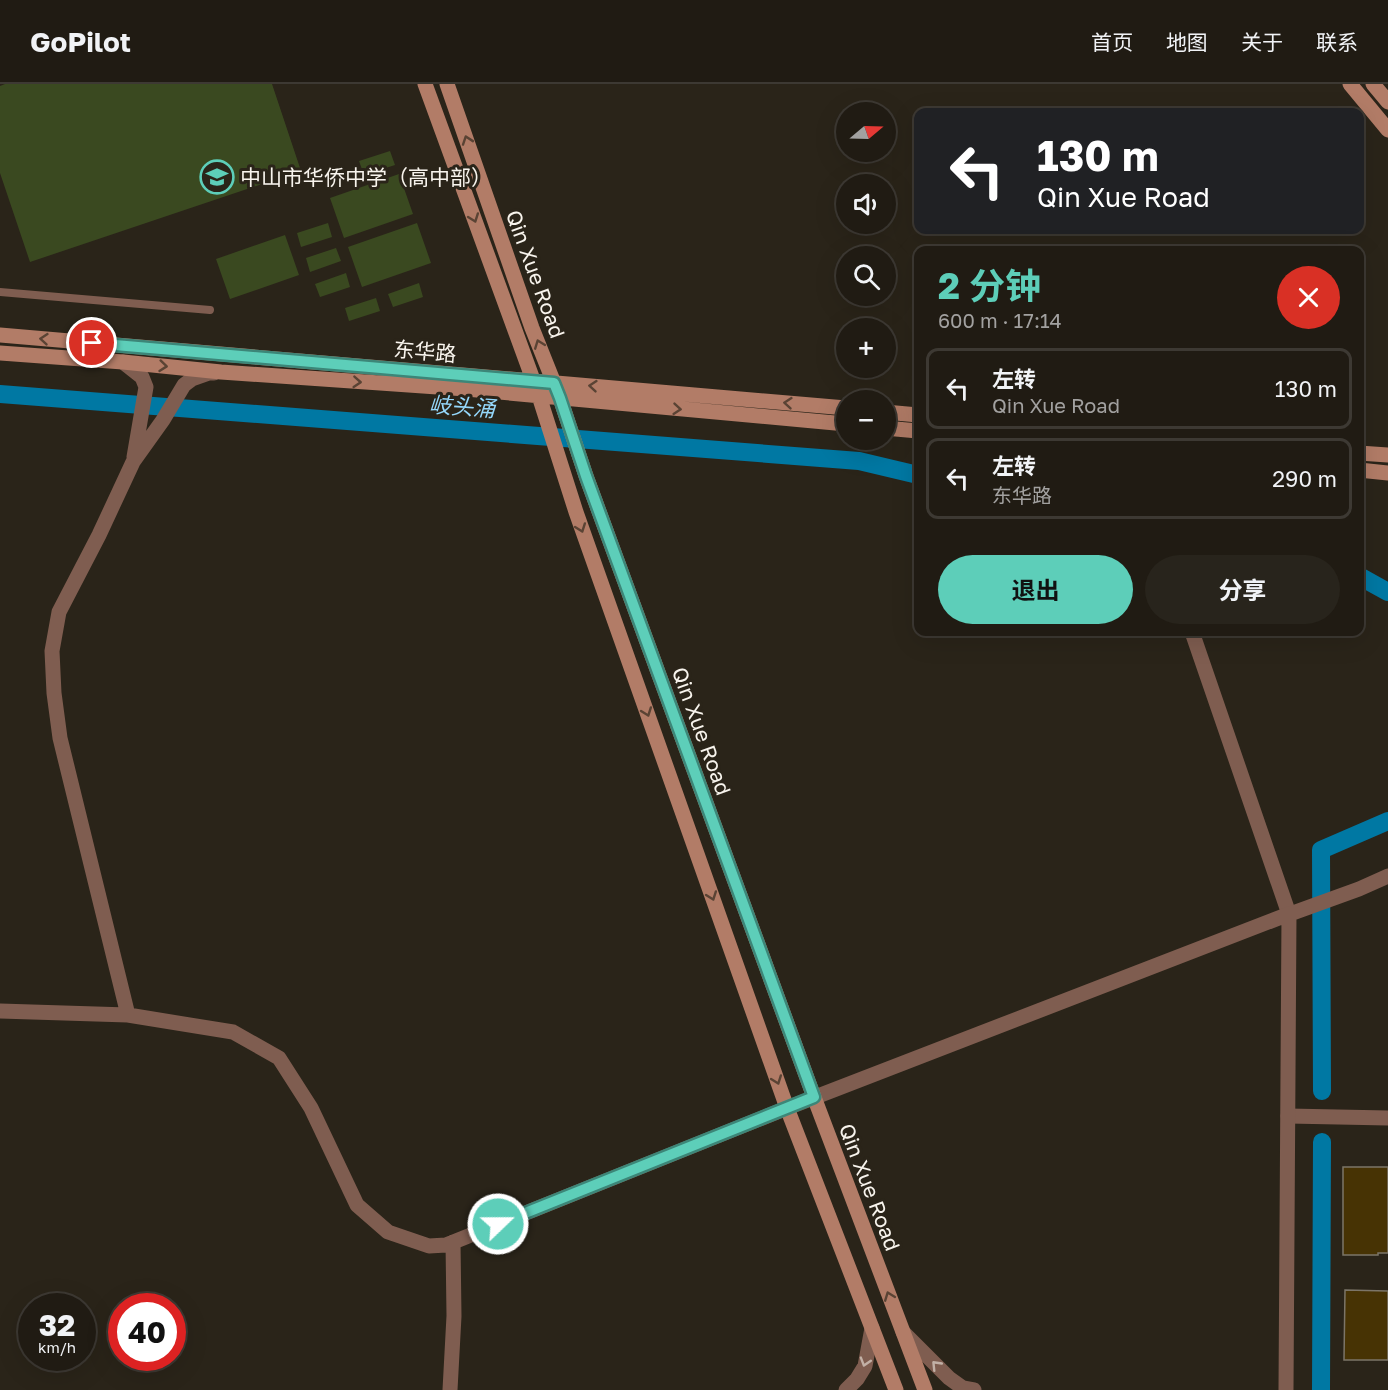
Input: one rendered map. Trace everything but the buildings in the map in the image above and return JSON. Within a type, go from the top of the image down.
[{"type":"main road","name":"Qin Xue Road","points":[[425,84],[536,389],[562,473],[787,1108],[896,1390]]},
{"type":"main road","name":"Qin Xue Road","points":[[447,84],[586,476],[814,1097],[925,1390]]},
{"type":"main road","points":[[1350,84],[1388,130]]},
{"type":"main road","points":[[1373,84],[1388,102]]},
{"type":"main road","name":"东华路","points":[[0,335],[536,389],[560,398],[836,423]]},
{"type":"main road","name":"东华路","points":[[0,353],[221,372],[454,388],[536,389],[554,383],[836,407]]},
{"type":"main road","points":[[896,413],[914,415]]},
{"type":"main road","points":[[896,429],[914,431]]},
{"type":"main road","points":[[1364,453],[1388,455]]},
{"type":"main road","points":[[1364,471],[1388,473]]},
{"type":"street","points":[[123,362],[142,376],[146,387],[133,462]]},
{"type":"street","points":[[128,1015],[60,738],[54,693],[52,651],[59,612],[99,535],[133,462],[163,420],[184,385],[192,378],[221,372]]},
{"type":"street","points":[[1193,636],[1290,914],[1286,1390]]},
{"type":"street","points":[[0,1011],[128,1015],[233,1032],[279,1058],[311,1108],[357,1205],[388,1232],[429,1246],[446,1245],[814,1097],[1388,876]]},
{"type":"street","points":[[1288,1116],[1388,1118]]},
{"type":"street","points":[[450,1390],[454,1316],[453,1242]]},
{"type":"street","points":[[846,1390],[865,1366],[872,1328]]},
{"type":"street","points":[[903,1332],[949,1378],[963,1388],[974,1390]]},
{"type":"lane","points":[[0,292],[210,310]]},
{"type":"green space","points":[[5,84],[272,84],[301,171],[30,262],[0,173],[0,86]]},
{"type":"green space","points":[[390,151],[395,165],[364,175],[359,161]]},
{"type":"green space","points":[[399,174],[413,214],[344,238],[330,198]]},
{"type":"green space","points":[[328,223],[332,237],[301,247],[297,233]]},
{"type":"green space","points":[[417,223],[431,263],[362,287],[348,247]]},
{"type":"green space","points":[[285,235],[299,275],[230,299],[216,259]]},
{"type":"green space","points":[[336,248],[341,261],[310,272],[306,258]]},
{"type":"green space","points":[[346,273],[350,287],[320,297],[315,284]]},
{"type":"green space","points":[[419,283],[423,297],[393,307],[388,294]]},
{"type":"green space","points":[[376,298],[380,311],[349,321],[345,308]]},
{"type":"waterway","name":"岐头涌","points":[[0,394],[859,461],[914,474]]},
{"type":"waterway","name":"岐头涌","points":[[1364,579],[1388,592]]},
{"type":"waterway","points":[[1322,1091],[1321,850],[1388,821]]},
{"type":"waterway","points":[[1321,1390],[1322,1142]]},
{"type":"place","name":"中山市华侨中学（高中部）","points":[[217,177]]},
{"type":"route","points":[[92,343],[554,383],[814,1097],[498,1224]]}]
